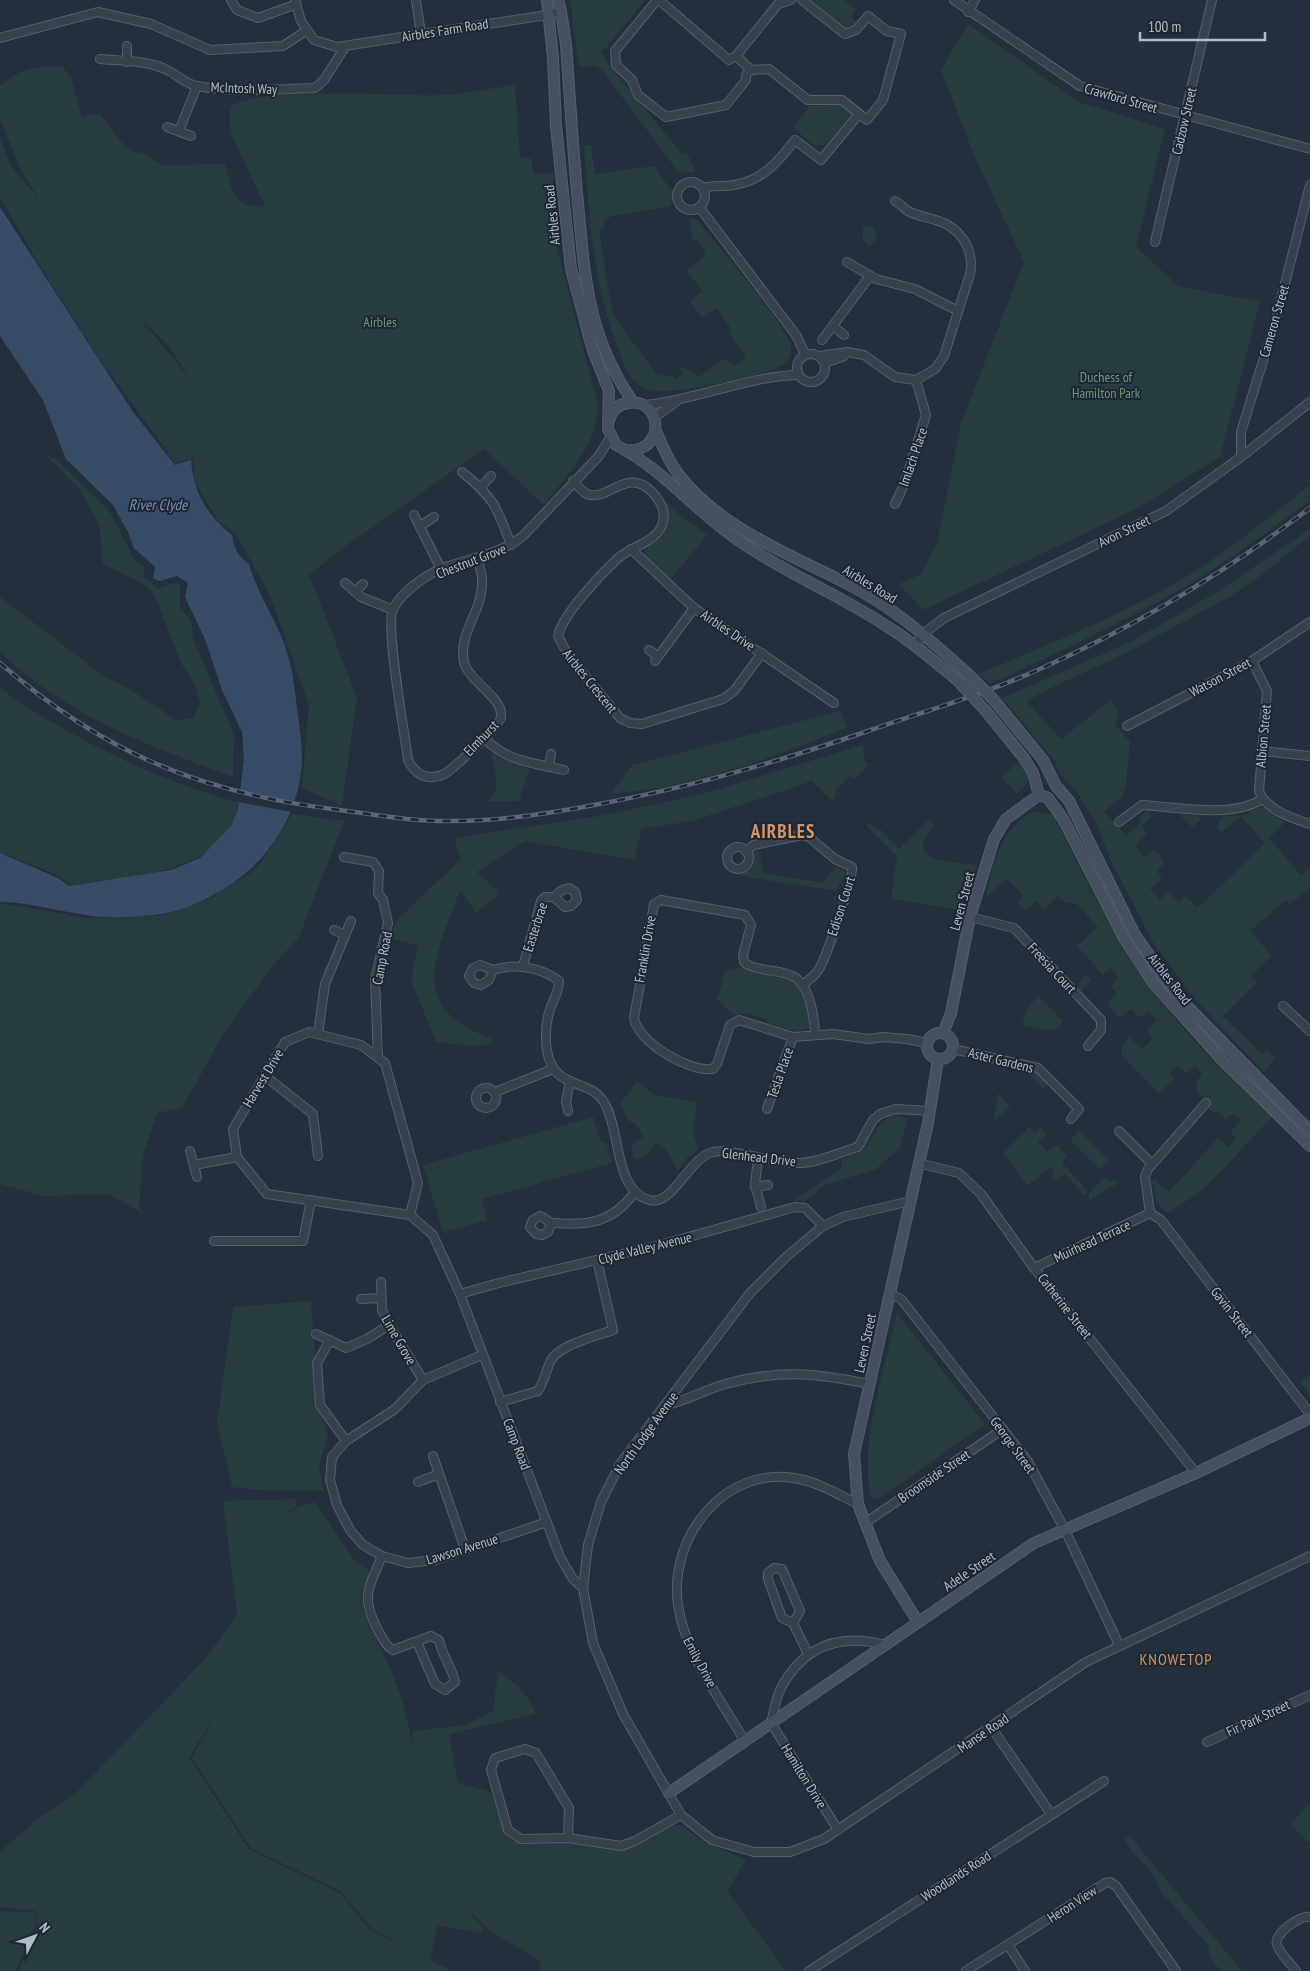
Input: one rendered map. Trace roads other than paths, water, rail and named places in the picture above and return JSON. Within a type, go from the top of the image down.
[{"type":"main road","name":"Airbles Road","points":[[547,0],[547,15],[553,58],[556,126],[571,269],[592,348],[608,391],[608,422],[613,441],[662,474],[705,515],[752,550],[888,626],[915,645],[957,680],[985,710],[1024,758],[1033,773],[1041,793],[1063,819],[1142,969],[1168,1002],[1223,1061],[1310,1146]]},
{"type":"main road","name":"Airbles Road","points":[[558,0],[561,11],[586,288],[597,330],[614,375],[633,402]]},
{"type":"main road","points":[[608,422],[617,407],[633,402],[645,406],[655,417]]},
{"type":"main road","name":"Airbles Road","points":[[655,417],[656,432],[678,474],[693,491],[716,511],[756,538],[795,560],[858,590],[923,634],[968,674],[992,700],[1043,760],[1055,784],[1069,801],[1135,935],[1162,974],[1184,1003],[1283,1106],[1310,1131]]},
{"type":"main road","points":[[626,450],[634,451],[645,448],[651,442],[656,432]]},
{"type":"main road","points":[[1044,779],[1055,784],[1054,794],[1041,793],[1044,779]]},
{"type":"main road","name":"Leven Street","points":[[943,1033],[951,1013],[970,917],[994,839],[1006,819],[1041,793]]},
{"type":"main road","points":[[943,1033],[951,1038],[953,1048],[947,1057],[938,1059],[929,1054],[927,1043],[933,1034],[943,1033]]},
{"type":"main road","name":"Leven Street","points":[[918,1622],[880,1561],[865,1523],[858,1504],[854,1454],[930,1111],[938,1059]]},
{"type":"main road","name":"Adele Street","points":[[669,1793],[1034,1543],[1196,1474],[1310,1418]]},
{"type":"street","points":[[0,38],[98,12],[151,24],[210,50],[283,46],[307,30],[301,21],[296,2],[258,18],[237,10],[230,0]]},
{"type":"street","points":[[416,0],[421,34]]},
{"type":"street","points":[[791,0],[778,4],[736,56],[729,60],[703,40],[702,36],[658,0],[614,54],[616,65],[632,80],[638,95],[666,117],[726,105],[746,80],[746,75],[751,70],[769,69],[808,100],[842,100],[867,120],[883,100],[901,34],[887,31],[868,16],[856,30],[845,34],[802,0]]},
{"type":"street","name":"Crawford Street","points":[[954,0],[968,12],[1080,86],[1310,149]]},
{"type":"street","points":[[968,12],[976,0]]},
{"type":"street","name":"Cadzow Street","points":[[1155,242],[1212,0]]},
{"type":"street","name":"Airbles Farm Road","points":[[307,30],[314,40],[328,45],[345,47],[547,15],[561,11]]},
{"type":"street","points":[[127,62],[128,46]]},
{"type":"street","name":"McIntosh Way","points":[[100,59],[146,63],[170,72],[184,83],[197,86],[244,90],[315,88],[324,80],[345,47]]},
{"type":"street","points":[[736,56],[751,70]]},
{"type":"street","points":[[179,131],[197,86]]},
{"type":"street","points":[[703,188],[713,185],[732,185],[758,178],[780,159],[795,140],[821,160],[859,114]]},
{"type":"street","points":[[167,126],[191,136]]},
{"type":"street","points":[[688,182],[698,183],[703,188],[705,200],[700,208],[686,210],[679,204],[676,195],[680,187],[688,182]]},
{"type":"street","name":"Cameron Street","points":[[1241,457],[1241,432],[1276,319],[1310,185]]},
{"type":"street","points":[[805,354],[809,353],[822,360],[846,352],[864,355],[895,377],[916,380],[934,369],[944,356],[972,263],[971,252],[958,234],[946,224],[909,211],[896,201]]},
{"type":"street","points":[[700,208],[796,335],[805,354]]},
{"type":"street","points":[[847,262],[870,276],[916,289],[958,311]]},
{"type":"street","points":[[822,340],[870,276]]},
{"type":"street","points":[[833,326],[844,336]]},
{"type":"street","points":[[778,375],[797,364],[805,354]]},
{"type":"street","points":[[645,406],[676,402],[778,375],[798,375],[805,381],[816,381],[825,372],[822,360]]},
{"type":"street","points":[[797,364],[798,375]]},
{"type":"street","name":"Imlach Place","points":[[895,504],[904,485],[926,415],[916,380]]},
{"type":"street","points":[[655,417],[676,402]]},
{"type":"street","name":"Avon Street","points":[[915,645],[923,634],[944,618],[1166,511],[1241,457],[1310,402]]},
{"type":"street","name":"Chestnut Grove","points":[[392,610],[405,594],[441,569],[478,558],[511,545],[523,536],[573,481],[613,441]]},
{"type":"street","points":[[462,472],[481,487],[496,506],[511,545]]},
{"type":"street","points":[[481,487],[491,476]]},
{"type":"street","name":"Airbles Crescent","points":[[573,481],[587,494],[596,494],[627,483],[639,483],[650,490],[660,501],[664,515],[662,526],[655,535],[617,558],[570,611],[562,623],[558,636],[568,655],[620,718],[630,724],[642,724],[723,699],[734,691],[762,652]]},
{"type":"street","points":[[414,515],[441,569]]},
{"type":"street","points":[[420,526],[434,517]]},
{"type":"street","name":"Airbles Drive","points":[[631,549],[694,608],[762,652],[834,703]]},
{"type":"street","name":"Elmhurst","points":[[392,610],[391,634],[408,760],[413,770],[422,776],[442,775],[485,739],[501,720],[502,712],[498,704],[472,677],[464,662],[464,642],[482,584],[478,558]]},
{"type":"street","points":[[345,583],[361,597],[392,610]]},
{"type":"street","points":[[356,592],[363,584]]},
{"type":"street","points":[[649,650],[656,659],[694,608]]},
{"type":"street","name":"Watson Street","points":[[1127,726],[1252,661],[1310,622]]},
{"type":"street","name":"Albion Street","points":[[1252,661],[1267,691],[1259,791],[1262,799]]},
{"type":"street","points":[[485,739],[497,752],[522,762],[564,770]]},
{"type":"street","points":[[1262,751],[1310,756]]},
{"type":"street","points":[[549,767],[551,754]]},
{"type":"street","points":[[1119,822],[1142,805],[1225,811],[1252,806],[1262,799],[1291,818],[1310,824]]},
{"type":"street","name":"Edison Court","points":[[746,851],[754,845],[802,835],[809,837],[836,859],[850,865],[853,870],[841,907],[836,931],[828,945],[819,970],[802,985]]},
{"type":"street","name":"Camp Road","points":[[344,857],[373,862],[379,871],[378,893],[387,913],[388,923],[375,980],[378,1057]]},
{"type":"street","name":"Easterbrae","points":[[523,966],[541,900],[545,897],[554,897]]},
{"type":"street","name":"Franklin Drive","points":[[802,985],[790,975],[746,965],[743,955],[751,925],[745,915],[661,900],[654,904],[634,1018],[638,1030],[672,1058],[709,1069],[718,1064],[729,1028],[735,1021],[792,1037],[850,1035],[869,1039],[883,1037],[927,1043]]},
{"type":"street","name":"Freesia Court","points":[[970,917],[994,921],[1014,928],[1101,1020],[1101,1030],[1088,1046]]},
{"type":"street","points":[[318,1034],[324,984],[351,921]]},
{"type":"street","points":[[334,930],[345,935]]},
{"type":"street","points":[[492,970],[506,966],[523,966],[553,976],[559,981],[559,988],[546,1028],[547,1049],[553,1069],[558,1076],[593,1092],[605,1104],[616,1135],[626,1181],[634,1193],[624,1207],[608,1218],[587,1223],[551,1223]]},
{"type":"street","points":[[802,985],[812,1012],[815,1035]]},
{"type":"street","points":[[1284,1006],[1310,1031]]},
{"type":"street","name":"Harvest Drive","points":[[237,1157],[233,1129],[285,1042],[309,1032],[361,1045],[378,1057]]},
{"type":"street","name":"Tesla Place","points":[[768,1109],[792,1037]]},
{"type":"street","name":"Aster Gardens","points":[[953,1048],[1038,1068],[1079,1109],[1071,1119]]},
{"type":"street","points":[[378,1057],[385,1063],[418,1183],[410,1215]]},
{"type":"street","points":[[496,1092],[553,1069]]},
{"type":"street","points":[[265,1076],[313,1114],[318,1156]]},
{"type":"street","points":[[568,1111],[566,1102],[570,1081]]},
{"type":"street","points":[[1150,1214],[1145,1177],[1152,1164],[1206,1103]]},
{"type":"street","name":"Glenhead Drive","points":[[634,1193],[651,1200],[664,1198],[673,1190],[692,1165],[707,1154],[726,1152],[758,1159],[800,1164],[858,1147],[873,1120],[887,1111],[930,1111]]},
{"type":"street","points":[[1119,1131],[1152,1164]]},
{"type":"street","points":[[190,1152],[197,1178]]},
{"type":"street","points":[[194,1166],[237,1157],[267,1194],[410,1215],[433,1235],[460,1294]]},
{"type":"street","points":[[758,1159],[754,1176],[762,1207]]},
{"type":"street","name":"Catherine Street","points":[[918,1163],[959,1173],[981,1194],[1034,1268],[1196,1474]]},
{"type":"street","points":[[756,1187],[768,1185]]},
{"type":"street","points":[[214,1241],[304,1241],[311,1200]]},
{"type":"street","name":"North Lodge Avenue","points":[[669,1793],[623,1714],[593,1643],[583,1588],[588,1545],[601,1502],[620,1464],[667,1405],[750,1293],[786,1257],[823,1226],[843,1216],[910,1201]]},
{"type":"street","name":"Clyde Valley Avenue","points":[[460,1294],[597,1260],[795,1207],[805,1208],[823,1226]]},
{"type":"street","name":"Muirhead Terrace","points":[[1034,1268],[1150,1214]]},
{"type":"street","name":"Gavin Street","points":[[1150,1214],[1161,1220],[1310,1414]]},
{"type":"street","points":[[500,1402],[538,1391],[546,1378],[551,1360],[565,1347],[614,1330],[597,1260]]},
{"type":"street","name":"Lime Grove","points":[[380,1282],[382,1310],[388,1325],[423,1380]]},
{"type":"street","name":"Camp Road","points":[[460,1294],[560,1557],[573,1579],[583,1588]]},
{"type":"street","name":"George Street","points":[[889,1294],[901,1300],[1027,1460],[1064,1530],[1118,1645]]},
{"type":"street","name":"Lime Grove","points":[[361,1299],[382,1298]]},
{"type":"street","points":[[316,1334],[346,1348],[367,1339],[388,1325]]},
{"type":"street","points":[[330,1340],[317,1363],[320,1405],[346,1441],[395,1409],[423,1380],[482,1355]]},
{"type":"street","points":[[667,1405],[689,1399],[723,1385],[781,1374],[816,1374],[870,1384]]},
{"type":"street","name":"Broomside Street","points":[[865,1523],[1003,1429]]},
{"type":"street","name":"Lawson Avenue","points":[[346,1441],[332,1457],[330,1480],[337,1505],[350,1530],[363,1544],[382,1556],[408,1563],[435,1560],[547,1522]]},
{"type":"street","points":[[433,1456],[465,1549]]},
{"type":"street","points":[[418,1482],[439,1474]]},
{"type":"street","name":"Emily Drive","points":[[744,1740],[686,1635],[678,1607],[677,1586],[678,1569],[685,1547],[703,1514],[711,1505],[734,1488],[754,1480],[770,1477],[799,1478],[822,1486],[858,1504]]},
{"type":"street","points":[[382,1556],[366,1597],[372,1620],[387,1647],[393,1650],[431,1636],[439,1640],[441,1653],[447,1666],[453,1672],[455,1682],[450,1688],[445,1690],[435,1684],[417,1642]]},
{"type":"street","name":"Manse Road","points":[[669,1793],[681,1815],[712,1840],[754,1852],[790,1852],[824,1839],[1086,1662],[1118,1645],[1310,1556]]},
{"type":"street","points":[[793,1623],[800,1611],[782,1569],[774,1568],[768,1573],[768,1579],[782,1618],[793,1623],[808,1654]]},
{"type":"street","points":[[770,1723],[782,1687],[803,1657],[828,1643],[870,1641],[885,1645]]},
{"type":"street","name":"Fir Park Street","points":[[1207,1742],[1310,1695]]},
{"type":"street","name":"Hamilton Drive","points":[[770,1723],[838,1830]]},
{"type":"street","points":[[991,1727],[1051,1814]]},
{"type":"street","points":[[568,1838],[569,1808],[536,1753],[525,1749],[495,1758],[491,1770],[508,1830],[513,1836],[521,1839],[568,1838],[620,1846],[635,1841],[681,1815]]},
{"type":"street","name":"Woodlands Road","points":[[809,1971],[1104,1780]]},
{"type":"street","name":"Heron View","points":[[966,1971],[1105,1883],[1110,1882],[1116,1886],[1176,1971]]},
{"type":"street","points":[[1296,1971],[1277,1946],[1276,1940],[1279,1934],[1302,1916],[1310,1917]]},
{"type":"street","points":[[1008,1945],[1025,1971]]},
{"type":"water","name":"River Clyde","points":[[0,207],[133,412],[175,465],[191,460],[198,492],[215,520],[232,535],[237,551],[249,564],[252,575],[281,636],[290,662],[302,758],[300,779],[289,816],[280,834],[268,850],[240,877],[224,889],[202,901],[169,913],[133,917],[104,917],[22,903],[0,902],[0,853],[58,878],[69,886],[171,870],[200,858],[231,826],[238,808],[244,759],[242,732],[222,690],[205,639],[185,597],[188,583],[177,576],[159,581],[153,578],[155,567],[134,548],[128,532],[113,505],[66,459],[43,400],[0,336]]},
{"type":"railway","points":[[0,663],[38,694],[76,721],[115,744],[154,763],[195,779],[238,792],[332,809],[407,819],[471,821],[524,816],[664,791],[767,764],[1000,686],[1113,634],[1181,596],[1247,554],[1310,508]]},
{"type":"district","name":"AIRBLES","points":[[783,831]]},
{"type":"district","name":"KNOWETOP","points":[[1176,1659]]},
{"type":"park label","name":"Airbles","points":[[380,322]]},
{"type":"park label","name":"Duchess of Hamilton Park","points":[[1106,386]]}]
